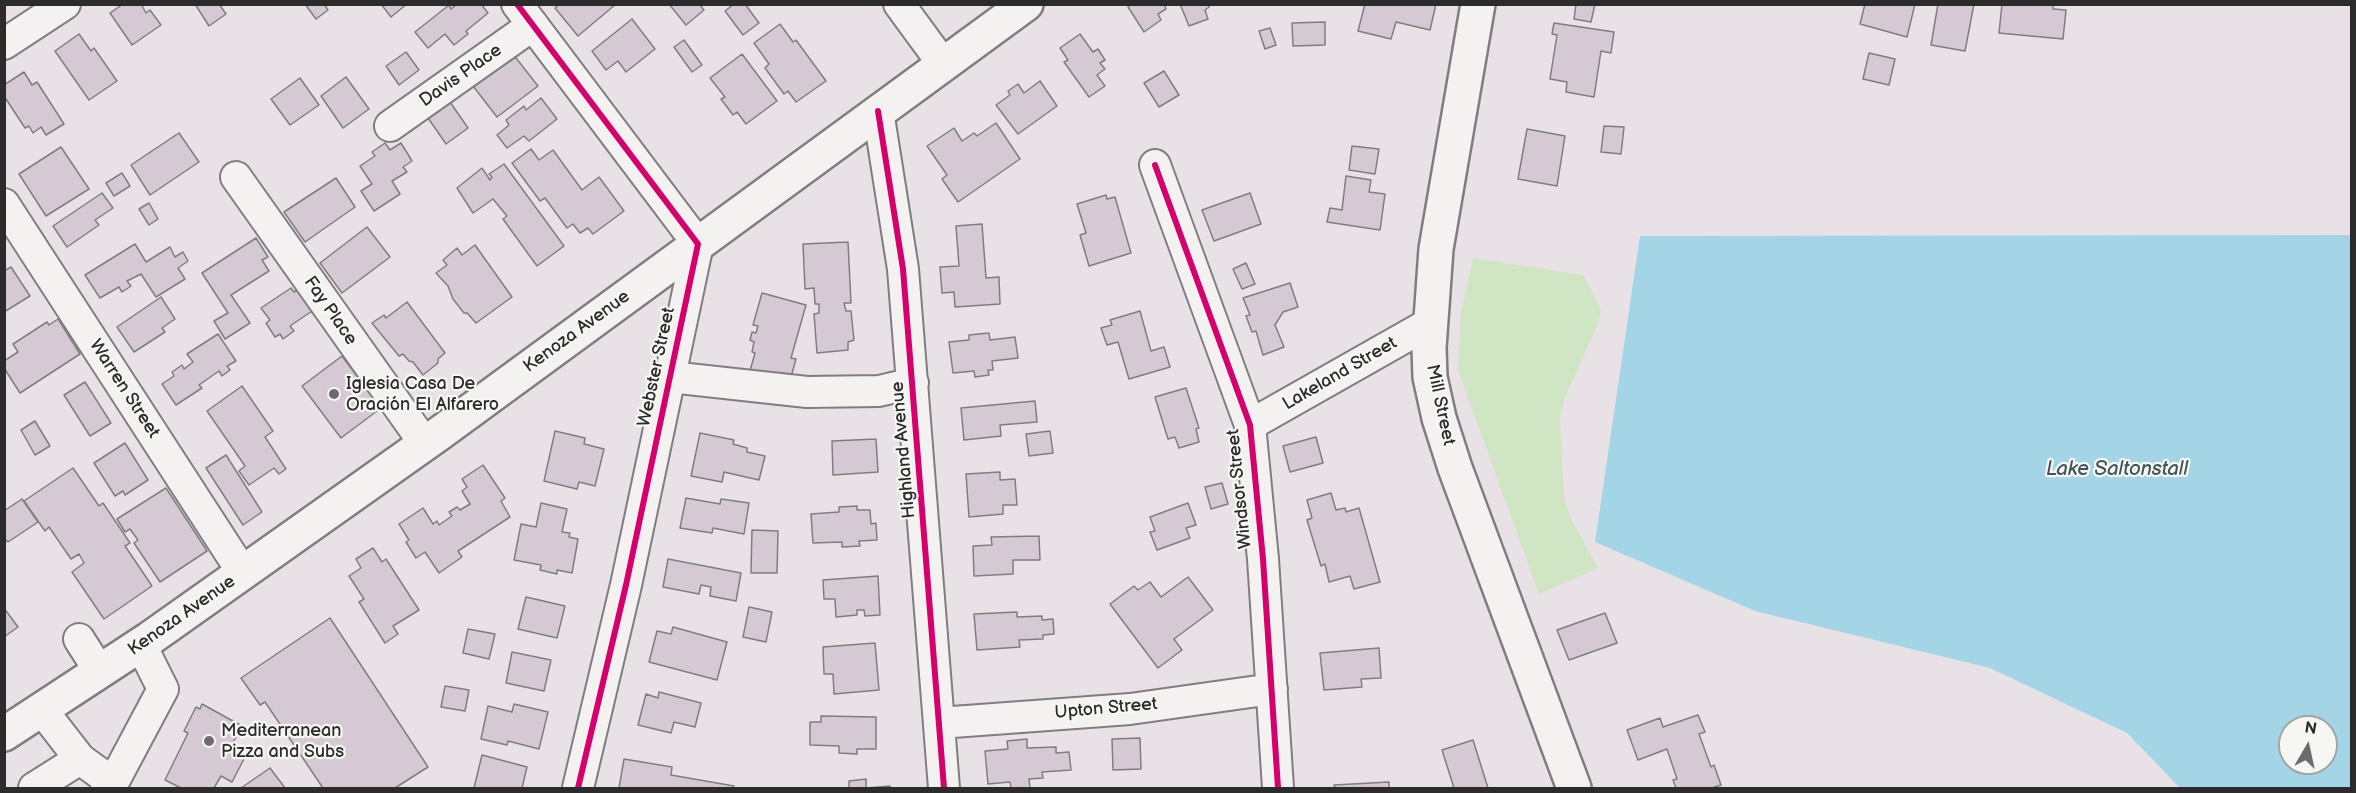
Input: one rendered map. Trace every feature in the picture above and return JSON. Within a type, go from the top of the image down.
[{"type":"main road","name":"Kenoza Avenue","points":[[4,734],[141,645],[425,444],[1026,4]]},
{"type":"main road","name":"Mill Street","points":[[1477,6],[1436,249],[1430,323],[1430,377],[1439,418],[1493,574],[1574,789]]},
{"type":"street","points":[[4,44],[65,4]]},
{"type":"street","points":[[899,4],[943,64]]},
{"type":"street","points":[[525,15],[698,244]]},
{"type":"street","name":"Davis Place","points":[[390,126],[525,15]]},
{"type":"street","name":"Highland Avenue","points":[[878,111],[903,269],[944,789]]},
{"type":"street","name":"Windsor Street","points":[[1155,165],[1250,425],[1263,559],[1278,789]]},
{"type":"street","name":"Fay Place","points":[[236,177],[425,444]]},
{"type":"street","name":"Warren Street","points":[[4,204],[243,573]]},
{"type":"street","name":"Webster Street","points":[[578,789],[626,585],[698,244]]},
{"type":"street","name":"Lakeland Street","points":[[1250,425],[1430,323]]},
{"type":"street","points":[[670,377],[807,392],[879,391],[913,383]]},
{"type":"street","points":[[79,639],[99,672]]},
{"type":"street","points":[[42,710],[80,759],[109,786],[163,689],[141,645]]},
{"type":"street","name":"Upton Street","points":[[939,723],[1130,709],[1272,689]]},
{"type":"street","points":[[34,789],[80,759]]},
{"type":"green space","points":[[1473,258],[1583,275],[1601,309],[1598,323],[1564,400],[1560,417],[1564,499],[1571,519],[1598,568],[1539,594],[1458,370],[1461,314]]},
{"type":"water","name":"Lake Saltonstall","points":[[2351,235],[2351,788],[2180,788],[2127,733],[1990,668],[1755,611],[1595,542],[1640,236]]},
{"type":"building","points":[[123,4],[141,4],[146,13],[150,10],[161,25],[132,45],[110,13]]},
{"type":"building","points":[[195,4],[219,4],[226,14],[209,26]]},
{"type":"building","points":[[305,4],[324,4],[328,10],[316,19]]},
{"type":"building","points":[[381,4],[407,4],[391,17]]},
{"type":"building","points":[[457,4],[481,4],[488,13],[466,31],[468,34],[454,45],[445,34],[428,48],[415,32],[449,5],[451,9]]},
{"type":"building","points":[[560,4],[616,4],[578,36],[555,8]]},
{"type":"building","points":[[669,4],[699,4],[704,10],[686,25]]},
{"type":"building","points":[[734,4],[745,4],[759,23],[743,35],[725,11]]},
{"type":"building","points":[[1131,4],[1164,4],[1166,9],[1158,14],[1161,20],[1144,32],[1128,7]]},
{"type":"building","points":[[1180,4],[1208,4],[1209,7],[1205,10],[1208,19],[1189,26]]},
{"type":"building","points":[[1365,4],[1436,4],[1430,30],[1396,22],[1391,39],[1358,31]]},
{"type":"building","points":[[1576,4],[1595,4],[1591,22],[1574,19]]},
{"type":"building","points":[[1865,4],[1915,4],[1907,37],[1860,24]]},
{"type":"building","points":[[1938,4],[1974,4],[1965,51],[1931,45]]},
{"type":"building","points":[[2002,4],[2053,4],[2053,9],[2066,10],[2063,39],[1999,33]]},
{"type":"building","points":[[632,19],[655,49],[626,72],[618,61],[606,70],[592,51]]},
{"type":"building","points":[[1325,22],[1325,45],[1293,46],[1292,23]]},
{"type":"building","points":[[1554,23],[1614,32],[1611,53],[1601,51],[1594,97],[1566,92],[1567,82],[1550,79],[1557,35],[1552,34]]},
{"type":"building","points":[[780,24],[793,42],[796,40],[826,81],[796,102],[788,91],[784,94],[765,68],[769,64],[754,43]]},
{"type":"building","points":[[1270,28],[1276,45],[1265,49],[1259,31]]},
{"type":"building","points":[[79,34],[91,51],[94,48],[117,81],[89,100],[55,51]]},
{"type":"building","points":[[1080,34],[1093,52],[1098,49],[1105,60],[1100,63],[1105,69],[1097,75],[1105,86],[1089,97],[1064,62],[1068,60],[1060,48]]},
{"type":"building","points":[[684,40],[702,65],[692,72],[674,47]]},
{"type":"building","points":[[406,52],[419,70],[399,85],[386,66]]},
{"type":"building","points":[[512,53],[538,86],[497,117],[473,86]]},
{"type":"building","points":[[1869,53],[1895,59],[1889,85],[1863,79]]},
{"type":"building","points":[[742,54],[777,101],[746,124],[737,112],[733,115],[721,99],[725,97],[710,78]]},
{"type":"building","points":[[1164,71],[1179,95],[1159,107],[1144,83]]},
{"type":"building","points":[[24,72],[32,85],[37,82],[64,124],[46,135],[41,127],[33,133],[29,126],[25,128],[4,96],[4,85]]},
{"type":"building","points":[[346,77],[369,109],[343,128],[321,96]]},
{"type":"building","points":[[300,78],[319,105],[290,125],[271,99]]},
{"type":"building","points":[[1040,81],[1057,106],[1018,134],[996,105],[1010,95],[1008,91],[1018,84],[1024,93]]},
{"type":"building","points":[[541,98],[557,119],[529,141],[524,136],[507,148],[497,135],[509,125],[506,120],[524,106],[526,110]]},
{"type":"building","points":[[448,99],[468,128],[446,144],[426,115]]},
{"type":"building","points":[[996,123],[1020,159],[958,202],[942,179],[947,175],[927,146],[954,128],[962,141],[974,133],[977,136]]},
{"type":"building","points":[[1604,126],[1624,127],[1621,154],[1601,152]]},
{"type":"building","points":[[1527,129],[1565,136],[1557,186],[1518,179]]},
{"type":"building","points":[[179,133],[199,162],[150,195],[131,165]]},
{"type":"building","points":[[385,143],[390,150],[401,143],[412,161],[403,167],[407,172],[392,181],[400,194],[374,211],[361,191],[372,184],[360,166],[375,156],[372,152]]},
{"type":"building","points":[[1352,146],[1379,149],[1375,174],[1349,170]]},
{"type":"building","points":[[61,147],[89,189],[46,216],[19,174]]},
{"type":"building","points":[[531,149],[539,160],[553,150],[582,190],[599,177],[624,211],[593,234],[588,228],[580,233],[573,224],[567,228],[545,198],[540,201],[512,163]]},
{"type":"building","points":[[504,164],[564,246],[537,266],[503,219],[507,216],[493,199],[473,213],[457,188],[482,168],[490,180],[492,177],[489,174]]},
{"type":"building","points":[[122,173],[130,186],[114,196],[106,183]]},
{"type":"building","points":[[1346,176],[1371,180],[1369,192],[1385,194],[1380,230],[1327,222],[1330,208],[1342,210]]},
{"type":"building","points":[[336,178],[355,207],[305,242],[284,212]]},
{"type":"building","points":[[102,193],[113,208],[95,220],[99,225],[67,247],[53,226]]},
{"type":"building","points":[[1250,193],[1261,224],[1214,241],[1202,210]]},
{"type":"building","points":[[1106,195],[1107,199],[1115,197],[1131,253],[1089,266],[1080,235],[1086,233],[1077,204]]},
{"type":"building","points":[[149,203],[158,219],[149,225],[139,209]]},
{"type":"building","points":[[982,224],[986,278],[999,277],[1000,304],[955,307],[954,292],[942,293],[940,267],[959,266],[956,226]]},
{"type":"building","points":[[367,227],[390,257],[342,293],[320,263]]},
{"type":"building","points":[[256,238],[268,257],[262,260],[269,271],[231,295],[250,323],[225,339],[214,321],[228,313],[202,273]]},
{"type":"building","points":[[848,242],[851,303],[844,303],[846,311],[851,311],[854,340],[848,342],[848,350],[817,353],[814,314],[819,313],[819,304],[815,304],[814,288],[805,289],[803,244]]},
{"type":"building","points":[[135,244],[146,262],[170,247],[175,257],[183,252],[188,261],[178,268],[185,279],[156,297],[141,274],[127,281],[131,286],[122,292],[119,287],[100,298],[85,275]]},
{"type":"building","points":[[475,245],[512,297],[476,323],[467,313],[464,313],[453,299],[448,286],[436,273],[447,265],[443,260],[457,248],[462,255]]},
{"type":"building","points":[[1246,263],[1255,284],[1242,289],[1233,269]]},
{"type":"building","points":[[11,267],[30,296],[4,312],[4,271]]},
{"type":"building","points":[[1290,283],[1298,307],[1283,312],[1275,325],[1284,347],[1263,355],[1256,331],[1252,332],[1246,316],[1250,315],[1243,298]]},
{"type":"building","points":[[291,288],[294,292],[301,288],[315,309],[290,326],[294,331],[283,339],[280,334],[275,337],[266,323],[270,320],[261,308]]},
{"type":"building","points":[[762,293],[806,305],[791,358],[796,359],[788,388],[748,378],[755,353],[752,352],[754,342],[750,340],[752,332],[756,333],[758,326],[753,325]]},
{"type":"building","points":[[161,297],[175,319],[162,328],[165,332],[134,352],[117,327]]},
{"type":"building","points":[[407,302],[445,353],[438,359],[438,363],[423,375],[403,354],[399,356],[372,323],[384,315],[386,318]]},
{"type":"building","points":[[1140,311],[1151,351],[1164,347],[1170,367],[1129,379],[1118,342],[1107,345],[1101,328],[1112,325],[1110,320]]},
{"type":"building","points":[[58,319],[80,354],[20,393],[4,368],[4,361],[18,352],[13,344],[47,322],[49,325]]},
{"type":"building","points":[[989,333],[990,340],[1015,337],[1018,358],[992,361],[993,370],[988,370],[989,375],[975,377],[974,371],[953,373],[949,342],[969,340],[969,335]]},
{"type":"building","points":[[218,334],[236,361],[227,366],[230,370],[222,376],[219,371],[199,385],[202,388],[176,405],[162,384],[174,376],[172,372],[182,365],[184,369],[193,362],[187,354]]},
{"type":"building","points":[[342,356],[381,408],[341,438],[302,386]]},
{"type":"building","points":[[85,382],[111,423],[90,436],[64,395]]},
{"type":"building","points":[[242,386],[273,431],[265,437],[286,469],[279,474],[274,468],[249,485],[239,471],[245,466],[207,411]]},
{"type":"building","points":[[1186,388],[1199,428],[1196,429],[1199,442],[1179,448],[1175,437],[1168,439],[1155,397]]},
{"type":"building","points":[[1035,401],[1037,422],[1000,425],[1001,436],[964,440],[961,408]]},
{"type":"building","points":[[35,421],[50,446],[35,455],[21,430]]},
{"type":"building","points":[[555,431],[585,438],[584,444],[604,449],[595,486],[579,482],[577,489],[544,481]]},
{"type":"building","points":[[1050,431],[1053,453],[1029,456],[1026,434]]},
{"type":"building","points":[[700,433],[734,440],[733,444],[747,448],[747,452],[765,456],[759,480],[724,472],[722,482],[691,476]]},
{"type":"building","points":[[1316,437],[1323,463],[1290,472],[1283,446]]},
{"type":"building","points":[[876,439],[878,472],[833,475],[832,441]]},
{"type":"building","points":[[125,443],[148,480],[125,495],[123,491],[115,496],[94,463]]},
{"type":"building","points":[[226,455],[262,512],[243,525],[206,468]]},
{"type":"building","points":[[483,465],[505,498],[501,501],[510,517],[458,551],[462,557],[439,573],[425,552],[416,558],[399,524],[423,508],[433,524],[437,521],[439,525],[452,516],[449,512],[457,507],[460,510],[470,504],[462,491],[467,487],[462,479]]},
{"type":"building","points":[[73,468],[99,506],[103,503],[130,543],[125,546],[152,586],[104,619],[72,572],[84,563],[79,554],[71,559],[49,527],[45,531],[24,501]]},
{"type":"building","points":[[1000,472],[1000,480],[1015,479],[1017,505],[1003,505],[1003,514],[969,517],[966,474]]},
{"type":"building","points":[[1222,483],[1228,504],[1211,509],[1205,487]]},
{"type":"building","points":[[166,488],[207,551],[160,582],[134,543],[138,540],[130,529],[125,532],[117,519]]},
{"type":"building","points":[[1331,493],[1336,510],[1345,508],[1346,512],[1359,508],[1380,582],[1354,589],[1350,576],[1329,582],[1325,564],[1321,566],[1307,520],[1312,518],[1307,500]]},
{"type":"building","points":[[686,498],[720,504],[721,499],[749,503],[744,534],[713,528],[712,533],[680,528]]},
{"type":"building","points":[[22,499],[38,522],[8,542],[4,538],[4,511]]},
{"type":"building","points":[[541,503],[567,509],[562,532],[570,533],[569,537],[578,539],[572,573],[557,570],[557,574],[540,570],[541,565],[514,560],[521,524],[536,527]]},
{"type":"building","points":[[1188,503],[1196,525],[1186,528],[1190,538],[1157,550],[1150,532],[1155,531],[1150,517]]},
{"type":"building","points":[[857,506],[857,510],[870,510],[871,524],[876,523],[877,540],[859,541],[860,546],[842,547],[842,542],[813,543],[811,514],[839,512],[839,507]]},
{"type":"building","points":[[752,530],[778,531],[777,573],[751,573]]},
{"type":"building","points":[[1039,536],[1040,560],[1013,560],[1013,574],[974,576],[973,546],[992,545],[991,537]]},
{"type":"building","points":[[373,548],[382,562],[386,559],[419,610],[393,626],[398,634],[385,643],[359,602],[364,599],[349,576],[361,568],[356,559]]},
{"type":"building","points":[[668,559],[741,573],[736,601],[710,596],[711,587],[701,585],[699,594],[663,587]]},
{"type":"building","points":[[878,576],[880,615],[865,616],[864,610],[857,610],[857,615],[836,617],[835,599],[824,599],[823,580]]},
{"type":"building","points":[[1188,577],[1213,610],[1174,639],[1182,650],[1158,668],[1110,604],[1134,586],[1138,590],[1150,582],[1161,597]]},
{"type":"building","points":[[526,597],[565,606],[557,638],[518,629]]},
{"type":"building","points":[[749,607],[772,612],[766,642],[743,637]]},
{"type":"building","points":[[4,608],[18,627],[4,637]]},
{"type":"building","points":[[1017,612],[1017,617],[1042,616],[1042,620],[1053,619],[1054,634],[1043,635],[1043,639],[1019,640],[1020,647],[977,650],[974,614]]},
{"type":"building","points":[[1605,613],[1617,643],[1569,660],[1557,630]]},
{"type":"building","points":[[330,618],[428,767],[395,788],[323,788],[265,702],[260,705],[241,678]]},
{"type":"building","points":[[673,627],[727,642],[717,680],[649,662],[657,631],[671,634]]},
{"type":"building","points":[[468,629],[495,634],[489,659],[463,653]]},
{"type":"building","points":[[875,643],[879,690],[834,694],[833,674],[824,674],[823,647]]},
{"type":"building","points":[[1379,648],[1381,678],[1361,679],[1362,687],[1324,690],[1320,653]]},
{"type":"building","points":[[512,652],[551,660],[544,691],[506,683]]},
{"type":"building","points":[[445,686],[469,690],[465,711],[441,707]]},
{"type":"building","points":[[659,692],[701,703],[695,727],[674,722],[671,733],[638,725],[646,694],[658,698]]},
{"type":"building","name":"Mediterranean Pizza and Subs","points":[[202,704],[242,726],[230,748],[245,757],[232,782],[221,776],[214,788],[181,788],[165,780],[188,733],[184,731],[196,707],[200,709]]},
{"type":"building","points":[[514,704],[548,712],[539,749],[508,741],[507,745],[481,739],[488,706],[512,712]]},
{"type":"building","points":[[1698,715],[1705,732],[1699,734],[1711,767],[1714,765],[1721,785],[1712,788],[1676,788],[1673,780],[1677,779],[1667,749],[1638,760],[1627,730],[1660,718],[1663,727]]},
{"type":"building","points":[[821,716],[876,717],[876,749],[857,749],[857,754],[839,753],[839,746],[810,745],[810,722],[821,722]]},
{"type":"building","points":[[1140,738],[1141,769],[1113,770],[1112,739]]},
{"type":"building","points":[[1027,739],[1027,748],[1056,747],[1056,753],[1069,752],[1071,770],[1042,772],[1043,778],[1029,779],[1030,788],[1011,788],[1010,782],[988,784],[985,751],[1008,749],[1007,741]]},
{"type":"building","points":[[1473,740],[1488,788],[1454,788],[1442,750]]},
{"type":"building","points":[[482,755],[527,767],[522,788],[474,788]]},
{"type":"building","points":[[624,759],[672,767],[671,775],[734,786],[733,788],[619,788]]},
{"type":"building","points":[[270,768],[285,788],[241,788]]},
{"type":"building","points":[[866,779],[866,788],[849,788],[849,781]]},
{"type":"building","points":[[1389,782],[1389,788],[1335,788],[1334,785]]},
{"type":"building","points":[[890,786],[891,788],[866,788]]},
{"type":"cycle path","points":[[517,4],[698,244],[626,585],[578,788]]},
{"type":"cycle path","points":[[878,111],[903,269],[944,788]]},
{"type":"cycle path","points":[[1155,165],[1250,425],[1263,559],[1278,788]]},
{"type":"place","name":"Iglesia Casa De Oración El Alfarero","points":[[334,394]]},
{"type":"place","name":"Mediterranean Pizza and Subs","points":[[209,741]]}]
